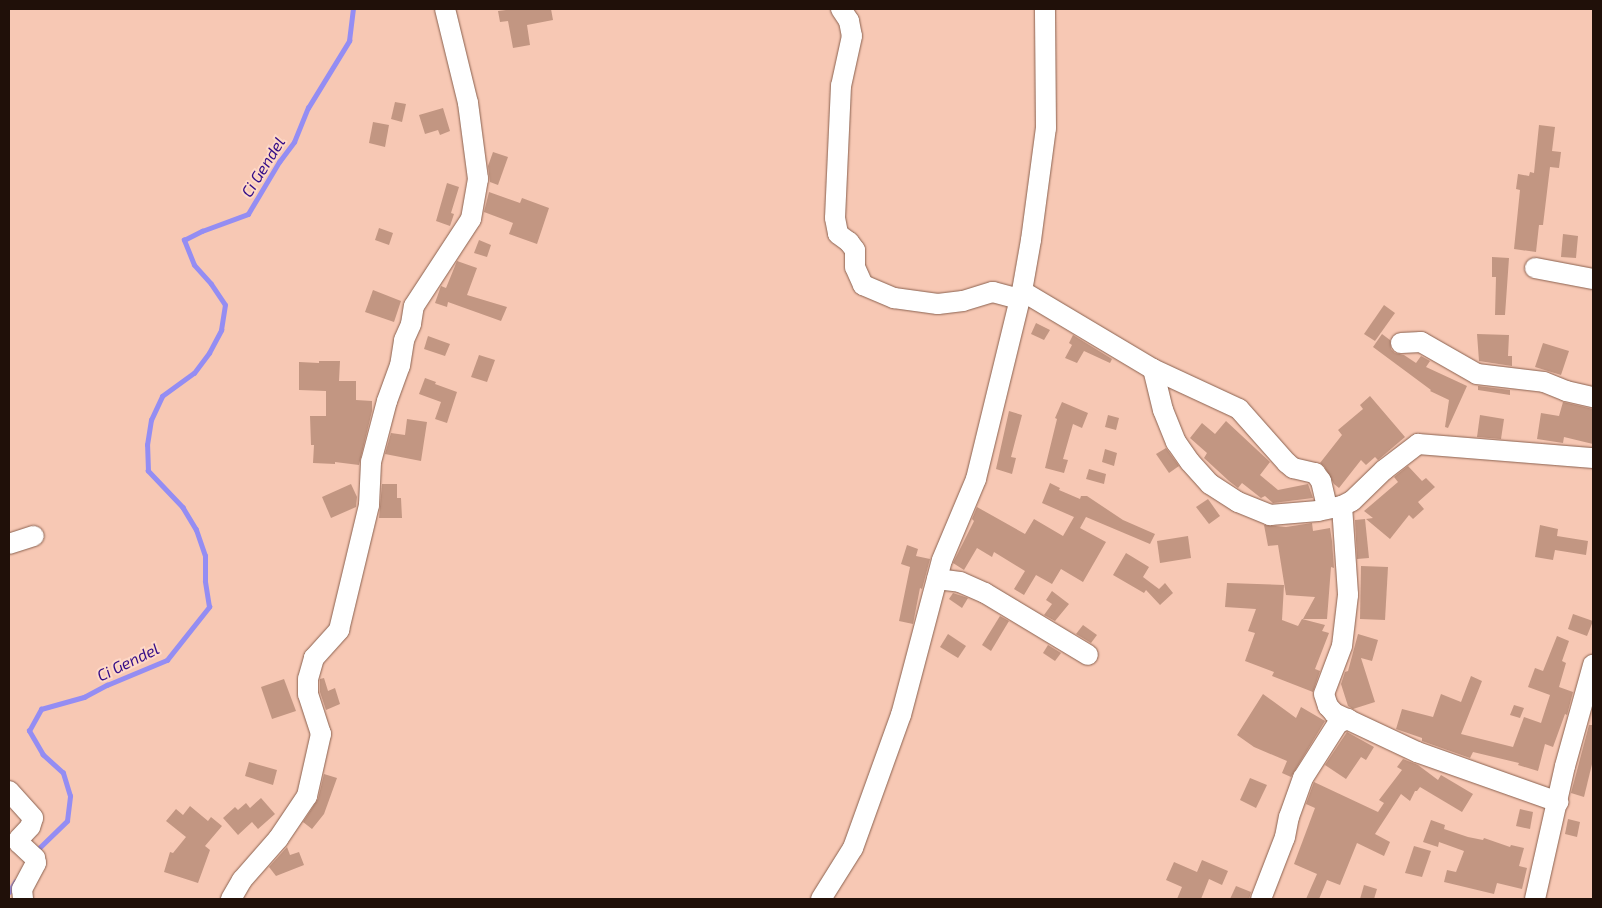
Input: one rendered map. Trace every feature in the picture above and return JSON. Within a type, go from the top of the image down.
[{"type":"street","points":[[231,899],[242,880],[278,839],[307,796],[320,734],[308,694],[308,679],[314,658],[340,630],[369,505],[371,462],[387,401],[400,366],[404,340],[411,324],[414,306],[471,219],[478,179],[468,102],[445,9]]},
{"type":"street","points":[[841,9],[849,20],[852,36],[841,86],[834,218],[838,234],[850,242],[856,250],[855,267],[863,285],[894,298],[938,304],[964,301],[993,292],[1021,295],[1154,369],[1239,409],[1293,468],[1315,472],[1335,507],[1348,595],[1342,646],[1324,694],[1324,700],[1334,713],[1417,752],[1558,802]]},
{"type":"street","points":[[820,899],[853,848],[901,715],[942,560],[976,479],[1021,295],[1046,128],[1045,9]]},
{"type":"street","points":[[1535,268],[1593,279]]},
{"type":"street","points":[[1401,343],[1421,342],[1477,374],[1544,382],[1566,391],[1593,397]]},
{"type":"street","points":[[1154,369],[1163,410],[1176,442],[1210,484],[1238,502],[1270,514],[1318,511],[1352,502],[1384,470],[1418,444],[1593,458]]},
{"type":"street","points":[[9,544],[34,536]]},
{"type":"street","points":[[937,579],[960,582],[985,593],[1088,655]]},
{"type":"street","points":[[1535,899],[1593,665]]},
{"type":"street","points":[[1261,899],[1285,837],[1289,817],[1303,778],[1338,723],[1348,719]]},
{"type":"street","points":[[9,791],[33,818],[30,827],[19,839],[19,843],[31,855],[34,868],[22,889],[23,899]]},
{"type":"building","points":[[551,9],[553,20],[527,25],[530,45],[513,48],[508,21],[500,22],[498,11]]},
{"type":"building","points":[[395,102],[406,104],[402,122],[391,119]]},
{"type":"building","points":[[443,108],[450,131],[440,135],[438,130],[425,134],[419,115]]},
{"type":"building","points":[[373,122],[389,125],[385,147],[369,143]]},
{"type":"building","points":[[1539,125],[1555,127],[1552,151],[1561,152],[1559,168],[1550,167],[1543,225],[1539,225],[1536,252],[1514,249],[1520,190],[1516,189],[1518,174],[1529,176],[1530,172],[1534,173]]},
{"type":"building","points":[[493,152],[508,157],[498,185],[490,182],[488,166]]},
{"type":"building","points":[[447,183],[459,187],[451,213],[454,214],[450,226],[436,221]]},
{"type":"building","points":[[489,192],[520,203],[522,198],[549,208],[537,244],[509,234],[513,223],[484,212]]},
{"type":"building","points":[[379,228],[393,233],[389,245],[375,240]]},
{"type":"building","points":[[1563,234],[1578,236],[1576,258],[1561,257]]},
{"type":"building","points":[[479,240],[491,245],[487,257],[474,253]]},
{"type":"building","points":[[1492,257],[1509,258],[1505,315],[1495,315],[1496,277],[1492,277]]},
{"type":"building","points":[[457,261],[477,268],[467,295],[507,307],[501,321],[448,302],[447,307],[435,303],[441,286],[446,288]]},
{"type":"building","points":[[373,290],[401,301],[394,322],[365,312]]},
{"type":"building","points":[[1384,305],[1395,313],[1375,341],[1364,334]]},
{"type":"building","points":[[1036,323],[1050,330],[1044,340],[1031,334]]},
{"type":"building","points":[[1382,334],[1390,340],[1391,349],[1395,353],[1404,355],[1416,363],[1421,356],[1430,361],[1426,367],[1467,386],[1448,428],[1445,427],[1449,400],[1430,391],[1373,347]]},
{"type":"building","points":[[1477,334],[1509,335],[1508,356],[1512,356],[1512,366],[1479,361]]},
{"type":"building","points":[[1073,335],[1112,359],[1110,363],[1084,351],[1077,363],[1065,358],[1072,345],[1069,343]]},
{"type":"building","points":[[428,336],[450,344],[445,356],[424,349]]},
{"type":"building","points":[[1543,343],[1569,351],[1561,375],[1535,367]]},
{"type":"building","points":[[479,355],[495,360],[487,382],[471,377]]},
{"type":"building","points":[[319,361],[340,361],[339,381],[356,381],[356,400],[372,401],[372,411],[359,465],[335,462],[335,464],[313,463],[314,445],[311,445],[310,416],[326,416],[326,391],[299,390],[299,362],[319,363]]},
{"type":"building","points":[[425,378],[457,392],[447,423],[435,419],[441,402],[419,394]]},
{"type":"building","points":[[1478,386],[1510,390],[1510,395],[1478,390]]},
{"type":"building","points":[[1370,396],[1405,437],[1378,460],[1375,457],[1366,465],[1361,460],[1339,488],[1334,484],[1324,466],[1320,463],[1342,435],[1338,430],[1363,409],[1360,405]]},
{"type":"building","points":[[1062,402],[1088,413],[1082,428],[1073,424],[1063,459],[1068,460],[1064,473],[1045,468],[1057,419],[1055,418]]},
{"type":"building","points":[[1563,402],[1593,409],[1593,444],[1564,437],[1563,443],[1537,439],[1541,413],[1559,416]]},
{"type":"building","points":[[1009,411],[1022,415],[1011,457],[1016,458],[1012,474],[996,469]]},
{"type":"building","points":[[1108,415],[1119,418],[1116,430],[1105,427]]},
{"type":"building","points":[[1480,415],[1504,419],[1501,439],[1477,437]]},
{"type":"building","points":[[407,419],[427,422],[421,461],[385,454],[391,433],[405,435]]},
{"type":"building","points":[[1226,421],[1270,462],[1260,475],[1278,490],[1308,484],[1313,498],[1273,503],[1265,496],[1261,498],[1242,483],[1238,488],[1229,481],[1204,458],[1207,453],[1190,438],[1202,423],[1215,434]]},
{"type":"building","points":[[1166,448],[1179,466],[1169,473],[1156,454]]},
{"type":"building","points":[[1105,449],[1117,453],[1114,466],[1102,462]]},
{"type":"building","points":[[1408,466],[1422,481],[1426,478],[1435,487],[1418,502],[1424,509],[1413,519],[1409,515],[1390,539],[1366,519],[1373,518],[1364,511],[1398,482],[1394,477]]},
{"type":"building","points":[[1089,469],[1106,474],[1104,484],[1086,479]]},
{"type":"building","points":[[1050,483],[1060,488],[1059,490],[1080,499],[1081,496],[1087,496],[1123,520],[1155,534],[1150,544],[1086,517],[1080,528],[1106,542],[1083,582],[1061,569],[1052,584],[1036,575],[1024,595],[1014,589],[1025,571],[994,552],[992,557],[977,548],[964,570],[953,563],[974,521],[972,519],[977,507],[1025,534],[1034,519],[1063,536],[1074,517],[1042,503]]},
{"type":"building","points":[[351,484],[357,497],[356,507],[331,518],[322,497]]},
{"type":"building","points":[[382,484],[397,484],[397,498],[401,498],[402,518],[379,518]]},
{"type":"building","points":[[1208,499],[1220,516],[1209,524],[1196,507]]},
{"type":"building","points":[[1365,519],[1369,558],[1357,559],[1355,520]]},
{"type":"building","points":[[1312,523],[1313,531],[1330,528],[1334,568],[1331,567],[1327,619],[1303,619],[1315,597],[1286,595],[1278,545],[1268,546],[1264,525],[1286,527]]},
{"type":"building","points":[[1540,525],[1558,529],[1557,536],[1588,541],[1586,555],[1555,550],[1553,560],[1535,557]]},
{"type":"building","points":[[1188,536],[1191,558],[1160,563],[1157,541]]},
{"type":"building","points":[[907,545],[918,549],[916,556],[930,559],[922,589],[920,588],[913,624],[899,621],[910,567],[901,564]]},
{"type":"building","points":[[1126,553],[1149,567],[1143,577],[1159,589],[1165,583],[1173,593],[1160,605],[1146,590],[1144,593],[1113,575]]},
{"type":"building","points":[[1361,566],[1388,567],[1385,620],[1360,619]]},
{"type":"building","points":[[1227,583],[1284,585],[1282,620],[1298,626],[1302,619],[1325,625],[1322,631],[1329,633],[1315,669],[1320,671],[1313,692],[1272,676],[1274,672],[1245,661],[1255,633],[1248,631],[1256,609],[1225,607]]},
{"type":"building","points":[[1052,591],[1069,604],[1055,621],[1044,615],[1052,604],[1046,600]]},
{"type":"building","points":[[953,593],[968,598],[962,608],[949,599]]},
{"type":"building","points":[[1573,614],[1593,621],[1587,636],[1568,629]]},
{"type":"building","points":[[1000,616],[1009,621],[991,651],[982,645]]},
{"type":"building","points":[[1083,625],[1097,635],[1091,643],[1076,634]]},
{"type":"building","points":[[948,634],[966,646],[958,658],[940,647]]},
{"type":"building","points":[[1358,634],[1378,640],[1372,661],[1361,658],[1375,702],[1353,709],[1348,706],[1341,684],[1345,672],[1348,671]]},
{"type":"building","points":[[1557,636],[1569,641],[1562,661],[1566,663],[1559,687],[1573,692],[1567,715],[1565,714],[1553,747],[1545,744],[1538,771],[1518,765],[1519,763],[1473,752],[1470,758],[1422,741],[1422,738],[1396,729],[1402,709],[1433,717],[1441,694],[1461,702],[1471,676],[1482,681],[1461,734],[1513,747],[1524,717],[1541,723],[1550,695],[1528,687],[1535,668],[1543,671]]},
{"type":"building","points":[[1048,645],[1061,653],[1055,661],[1043,653]]},
{"type":"building","points":[[324,678],[328,691],[335,688],[340,704],[326,710],[320,692],[320,679]]},
{"type":"building","points":[[284,679],[296,711],[272,719],[261,687]]},
{"type":"building","points":[[1263,694],[1296,718],[1301,707],[1325,721],[1291,777],[1282,773],[1287,761],[1254,747],[1237,735]]},
{"type":"building","points":[[1514,705],[1524,708],[1520,718],[1510,715]]},
{"type":"building","points":[[1589,725],[1593,725],[1593,760],[1584,797],[1571,793]]},
{"type":"building","points":[[1347,732],[1374,747],[1366,760],[1361,757],[1346,779],[1325,765]]},
{"type":"building","points":[[1403,759],[1418,765],[1438,780],[1441,775],[1473,794],[1462,812],[1420,787],[1415,791],[1410,801],[1401,794],[1375,834],[1390,842],[1384,856],[1357,843],[1340,885],[1327,880],[1319,899],[1306,899],[1317,874],[1294,864],[1315,808],[1306,804],[1314,782],[1378,812],[1384,803],[1379,800],[1402,770],[1397,767]]},
{"type":"building","points":[[249,762],[277,770],[273,785],[245,776]]},
{"type":"building","points":[[324,774],[337,778],[324,814],[312,829],[303,822],[318,799]]},
{"type":"building","points":[[1250,778],[1267,785],[1256,808],[1240,800]]},
{"type":"building","points":[[261,798],[275,814],[258,829],[252,822],[238,835],[223,818],[235,807],[238,810],[246,803],[250,808]]},
{"type":"building","points":[[190,806],[208,821],[211,817],[222,826],[205,846],[210,850],[198,883],[164,872],[170,852],[173,853],[186,837],[166,821],[176,809],[183,815]]},
{"type":"building","points":[[1520,809],[1533,812],[1530,829],[1516,826]]},
{"type":"building","points":[[1568,819],[1580,822],[1577,837],[1565,834]]},
{"type":"building","points":[[1431,820],[1445,825],[1444,829],[1468,837],[1483,840],[1484,838],[1510,847],[1511,845],[1524,848],[1519,866],[1527,868],[1522,889],[1497,883],[1494,894],[1444,882],[1447,870],[1456,872],[1464,851],[1439,842],[1438,847],[1423,842]]},
{"type":"building","points":[[1414,846],[1431,851],[1422,877],[1405,873]]},
{"type":"building","points":[[287,847],[290,855],[299,852],[304,865],[276,876],[269,867]]},
{"type":"building","points":[[1202,860],[1228,871],[1222,885],[1209,879],[1201,899],[1177,899],[1182,887],[1166,880],[1174,862],[1197,872]]},
{"type":"building","points":[[1364,885],[1377,889],[1374,899],[1360,899]]},
{"type":"building","points":[[1236,886],[1251,892],[1249,899],[1230,899]]},
{"type":"waterway","name":"Ci Gendel","points":[[36,851],[67,821],[70,796],[63,773],[43,755],[29,731],[41,709],[84,697],[107,685],[167,660],[209,607],[205,581],[205,556],[196,530],[183,508],[148,471],[147,445],[151,420],[162,396],[194,373],[209,353],[221,330],[225,305],[211,284],[194,265],[184,240],[202,231],[248,214],[279,162],[294,142],[308,108],[349,41],[353,9]]},
{"type":"waterway","name":"Ci Gendel","points":[[9,892],[15,882]]}]
